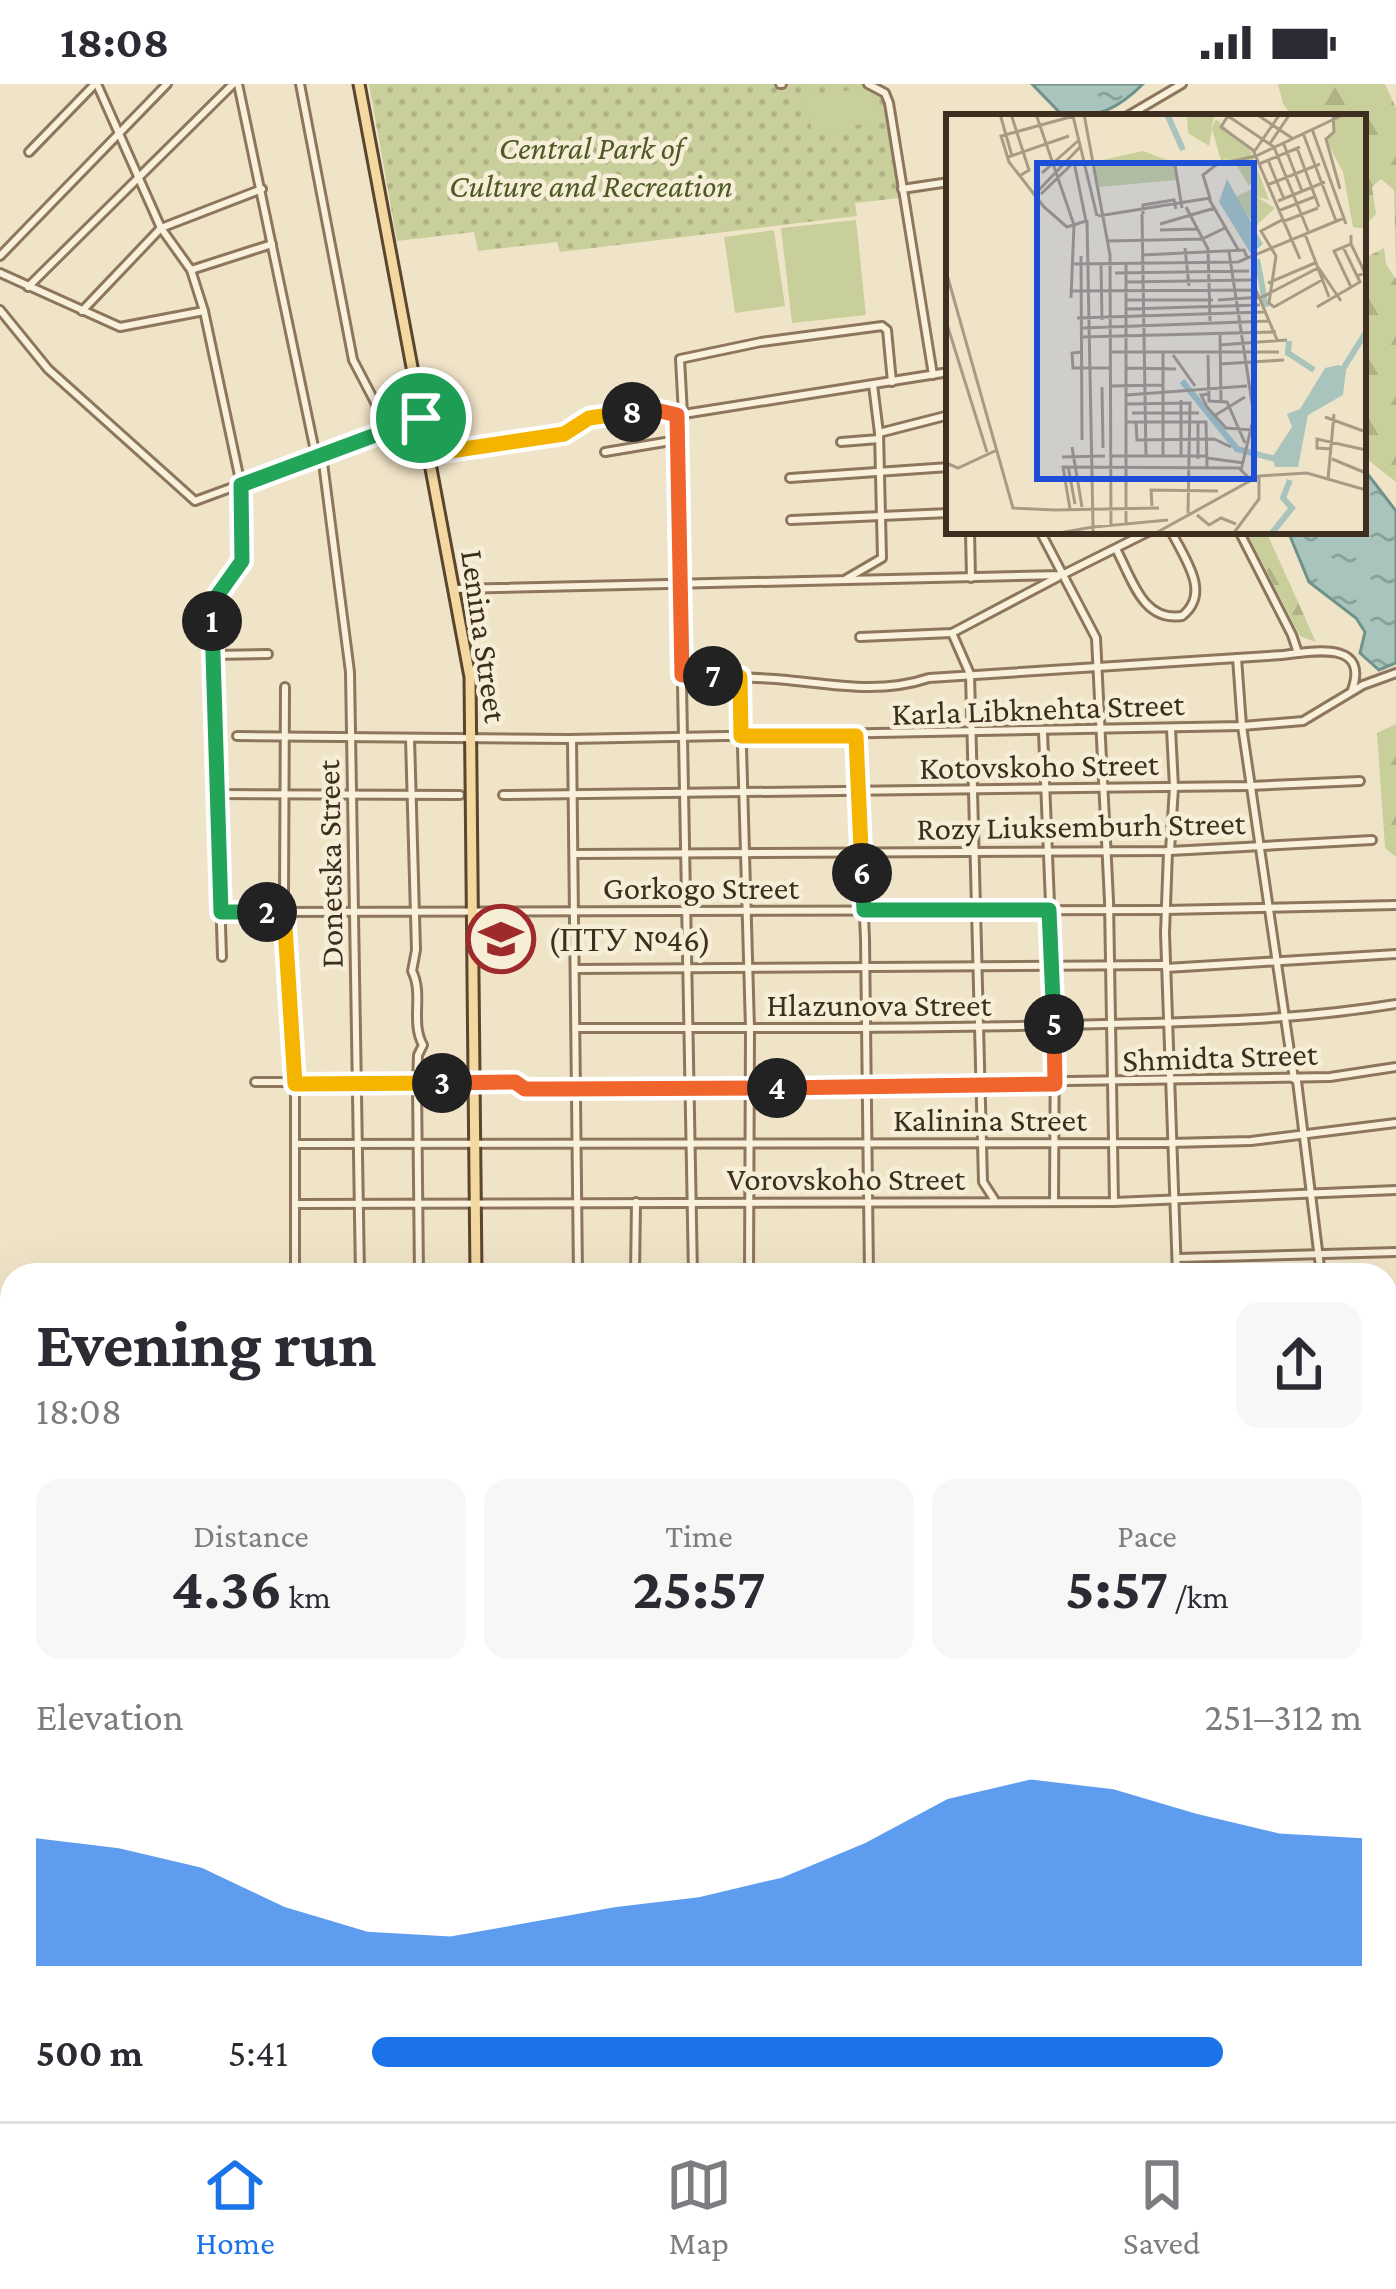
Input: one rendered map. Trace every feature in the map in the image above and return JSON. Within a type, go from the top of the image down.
[{"type":"main road","name":"Lenina Street","points":[[359,84],[470,677],[476,1263]]},
{"type":"street","points":[[29,152],[96,84],[161,228],[191,271],[204,311],[241,485],[242,561],[212,603],[222,957]]},
{"type":"street","points":[[0,256],[166,84]]},
{"type":"street","points":[[28,287],[236,84]]},
{"type":"street","name":"Donetska Street","points":[[236,84],[319,456],[346,619],[360,1263]]},
{"type":"street","points":[[300,84],[353,360],[398,441],[430,454],[564,434],[589,418],[652,409],[680,415],[946,373]]},
{"type":"street","points":[[868,84],[885,93],[889,103],[933,375]]},
{"type":"street","points":[[1131,114],[1182,84]]},
{"type":"street","points":[[902,189],[946,182]]},
{"type":"street","points":[[82,310],[161,228],[262,190]]},
{"type":"street","points":[[191,271],[272,244]]},
{"type":"street","points":[[0,273],[120,326],[204,311]]},
{"type":"street","points":[[0,310],[48,369],[195,501],[421,418]]},
{"type":"street","points":[[693,1263],[686,737],[677,583],[680,359],[761,342],[882,326],[887,330],[892,382]]},
{"type":"street","points":[[842,581],[883,558],[873,385]]},
{"type":"street","points":[[841,442],[946,416]]},
{"type":"street","points":[[605,452],[677,440]]},
{"type":"street","points":[[790,478],[946,467]]},
{"type":"street","points":[[791,520],[946,513]]},
{"type":"street","points":[[970,534],[971,578]]},
{"type":"street","points":[[1042,534],[1096,638],[1109,910],[1114,1202]]},
{"type":"street","points":[[860,637],[952,632],[1139,534]]},
{"type":"street","points":[[1116,548],[1148,609],[1164,617],[1182,616],[1194,604],[1196,584],[1172,534]]},
{"type":"street","points":[[1241,534],[1298,653]]},
{"type":"street","points":[[453,590],[1062,575]]},
{"type":"street","points":[[952,632],[970,674],[973,734],[983,1182],[977,1202]]},
{"type":"street","points":[[682,675],[824,687],[902,687],[929,678],[970,674],[1329,649],[1339,652],[1354,672],[1350,693]]},
{"type":"street","points":[[212,655],[268,654]]},
{"type":"street","points":[[1237,658],[1250,786],[1294,1079],[1298,1081],[1320,1263]]},
{"type":"street","name":"Karla Libknehta Street","points":[[237,736],[572,739],[1242,726],[1303,721],[1396,673]]},
{"type":"street","points":[[740,677],[750,1029],[749,1263]]},
{"type":"street","points":[[285,687],[284,911],[295,1084],[295,1263]]},
{"type":"street","points":[[1171,728],[1174,787],[1165,910],[1177,1263]]},
{"type":"street","points":[[1043,732],[1053,967],[1054,1202]]},
{"type":"street","points":[[856,736],[864,910],[869,1263]]},
{"type":"street","points":[[410,739],[416,950],[412,970],[417,979],[417,1035],[423,1045],[417,1083],[419,1263]]},
{"type":"street","points":[[572,739],[578,1263]]},
{"type":"street","name":"Kotovskoho Street","points":[[503,795],[1360,781]]},
{"type":"street","points":[[217,794],[460,794]]},
{"type":"street","name":"Rozy Liuksemburh Street","points":[[574,854],[1169,850],[1372,841]]},
{"type":"street","name":"Gorkogo Street","points":[[221,912],[1165,910],[1396,905]]},
{"type":"street","points":[[576,970],[1110,968],[1396,953]]},
{"type":"street","name":"Hlazunova Street","points":[[577,1028],[981,1029],[1169,1024],[1286,1019],[1396,1004]]},
{"type":"street","name":"Shmidta Street","points":[[255,1082],[515,1082],[525,1089],[868,1088],[1294,1079],[1396,1067]]},
{"type":"street","name":"Kalinina Street","points":[[296,1144],[1171,1143],[1304,1135],[1396,1123]]},
{"type":"street","points":[[983,1182],[997,1202]]},
{"type":"street","name":"Vorovskoho Street","points":[[295,1204],[1114,1202],[1396,1190]]},
{"type":"street","points":[[635,1263],[636,1202]]},
{"type":"street","points":[[1177,1258],[1396,1252]]},
{"type":"green space","name":"Central Park of Culture and Recreation","points":[[369,84],[875,84],[885,88],[900,198],[855,203],[857,216],[560,252],[557,242],[478,251],[474,232],[397,241]]},
{"type":"green space","points":[[1278,84],[1385,84],[1396,108],[1396,274],[1394,190],[1381,179],[1372,187],[1376,214],[1366,225],[1366,114],[1291,114]]},
{"type":"green space","points":[[870,87],[876,122],[812,132],[806,97]]},
{"type":"green space","points":[[856,220],[866,315],[792,323],[781,228]]},
{"type":"green space","points":[[774,230],[785,306],[735,313],[724,237]]},
{"type":"green space","points":[[1384,248],[1386,264],[1396,279],[1396,482],[1366,458],[1366,257]]},
{"type":"green space","points":[[1248,534],[1267,534],[1316,642],[1300,636]]},
{"type":"green space","points":[[1396,724],[1396,857],[1385,848],[1377,733]]},
{"type":"water","points":[[1032,84],[1143,84],[1107,110],[1061,114]]},
{"type":"water","points":[[1366,472],[1396,511],[1396,663],[1379,670],[1360,653],[1365,632],[1356,618],[1309,582],[1289,534],[1366,534]]},
{"type":"place","name":"(ПТУ №46)","points":[[501,939]]},
{"type":"route","points":[[652,409],[677,415],[682,675],[740,677],[741,736],[856,736],[864,910],[1049,910],[1055,1084],[525,1089],[515,1082],[295,1084],[284,911],[221,912],[212,603],[242,561],[241,485],[421,418],[430,454],[564,434],[589,418],[652,409]]}]
